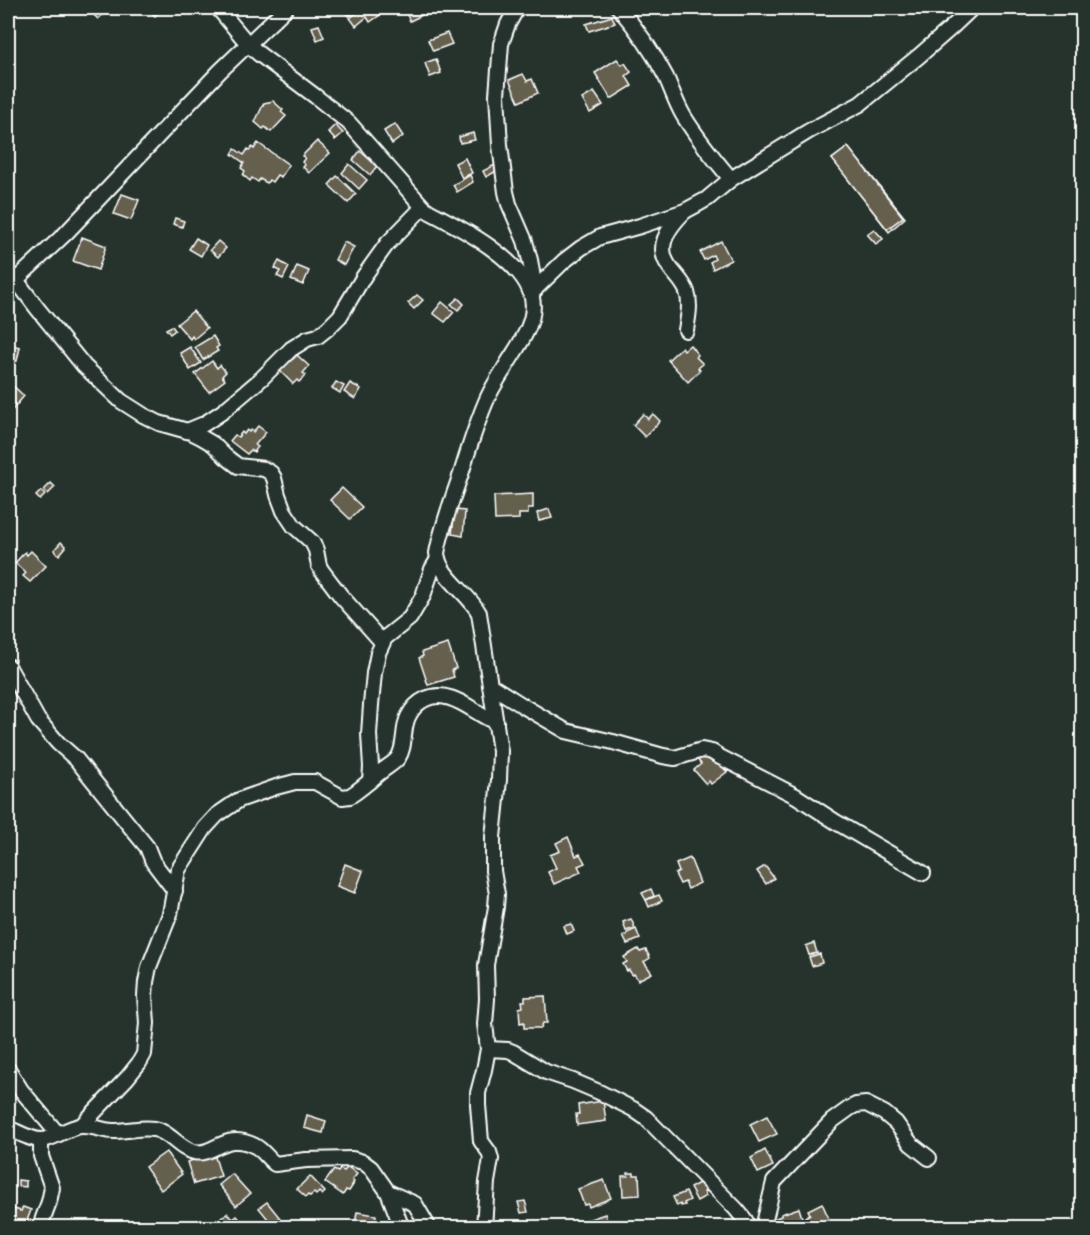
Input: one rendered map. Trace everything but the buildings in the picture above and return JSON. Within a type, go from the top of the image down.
[{"type":"street","points":[[218,8],[259,54],[349,123],[423,207],[492,248],[533,292]]},
{"type":"street","points":[[286,8],[220,71],[66,233],[12,277],[84,366],[121,401],[159,423],[187,430],[213,444],[238,466],[264,469],[271,473],[284,511],[294,526],[312,542],[322,571],[340,596],[382,642]]},
{"type":"street","points":[[370,781],[369,734],[372,686],[382,642],[410,618],[426,590],[432,568],[438,559],[447,514],[484,407],[523,337],[530,322],[533,307],[528,250],[506,192],[497,95],[501,44],[517,8]]},
{"type":"street","points":[[618,8],[637,29],[655,57],[678,106],[731,179]]},
{"type":"street","points":[[533,292],[581,248],[600,237],[640,226],[685,210],[707,199],[731,179],[809,131],[860,104],[919,56],[972,8]]},
{"type":"street","points":[[187,430],[204,424],[222,412],[261,379],[291,349],[307,339],[318,336],[328,328],[340,316],[387,244],[423,207]]},
{"type":"street","points":[[685,210],[670,228],[662,250],[666,262],[684,284],[689,297],[686,330]]},
{"type":"street","points":[[438,559],[447,575],[479,613],[500,751],[493,837],[496,900],[486,965],[485,1024],[488,1049],[478,1093],[481,1141],[491,1159],[484,1227]]},
{"type":"street","points":[[8,666],[38,720],[76,759],[147,847],[153,862],[175,891]]},
{"type":"street","points":[[490,686],[566,731],[675,758],[702,750],[712,752],[796,796],[923,873]]},
{"type":"street","points":[[8,1128],[41,1140],[81,1126],[140,1063],[144,1054],[147,1023],[146,982],[149,967],[170,914],[178,870],[205,828],[218,815],[239,800],[276,787],[305,782],[315,782],[345,798],[350,796],[398,758],[408,717],[426,698],[432,696],[451,698],[496,722]]},
{"type":"street","points":[[488,1049],[513,1052],[546,1072],[578,1083],[646,1118],[736,1209],[749,1227]]},
{"type":"street","points":[[8,1069],[21,1090],[58,1134]]},
{"type":"street","points":[[763,1227],[774,1182],[832,1121],[856,1105],[866,1104],[884,1113],[896,1123],[911,1144],[929,1158]]},
{"type":"street","points":[[81,1126],[112,1131],[151,1128],[159,1130],[193,1152],[205,1152],[228,1142],[245,1142],[257,1147],[275,1164],[306,1160],[352,1159],[368,1165],[388,1192],[402,1227]]},
{"type":"street","points":[[40,1227],[52,1188],[41,1156],[41,1140]]},
{"type":"street","points":[[388,1192],[415,1204],[429,1227]]}]
